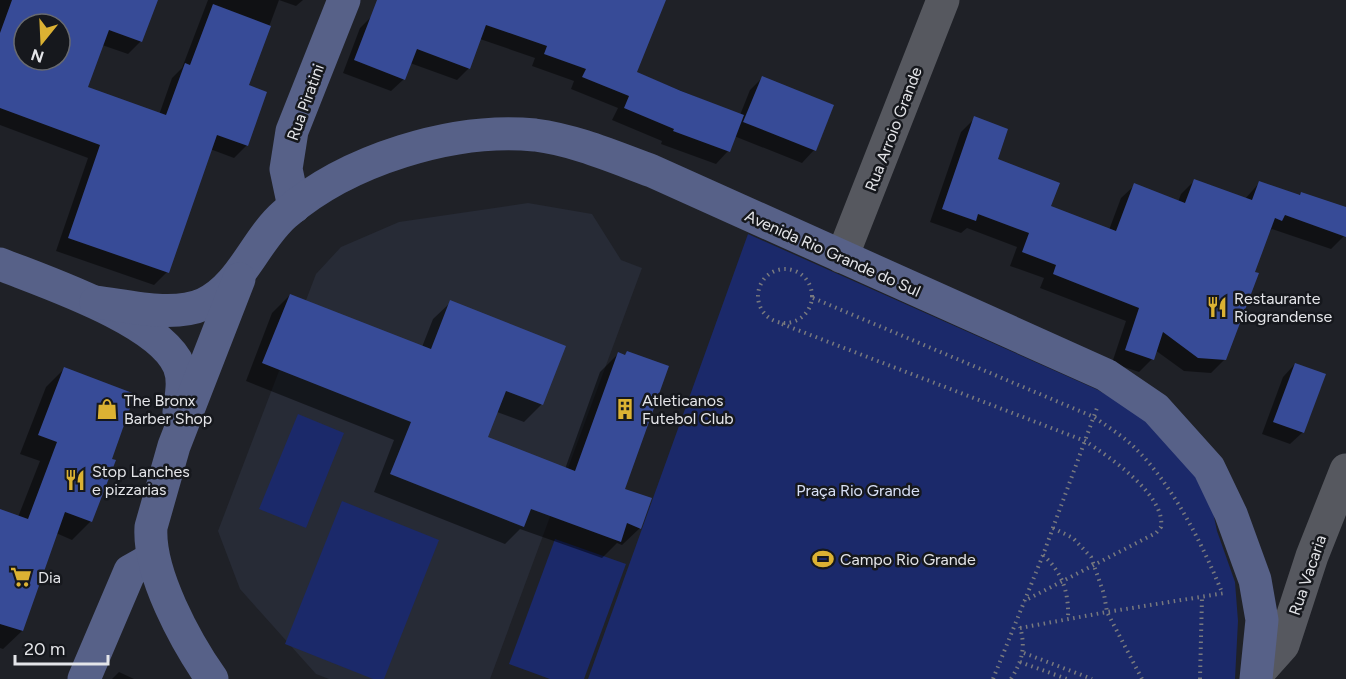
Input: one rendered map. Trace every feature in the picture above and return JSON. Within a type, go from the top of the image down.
[{"type":"street","name":"Rua Piratini","points":[[294,207],[286,169],[292,131],[344,0]]},
{"type":"street","name":"Rua Arroio Grande","points":[[842,257],[943,0]]},
{"type":"street","name":"Avenida Rio Grande do Sul","points":[[96,302],[151,310],[180,309],[202,305],[223,293],[275,225],[294,207],[339,178],[389,156],[418,147],[475,136],[535,135],[564,140],[652,171],[1106,375],[1156,409],[1209,468],[1231,514],[1255,580],[1262,620],[1257,676]]},
{"type":"street","name":"Avenida Rio Grande do Sul","points":[[0,264],[96,302],[156,338],[178,365],[183,384],[174,446]]},
{"type":"street","name":"Avenida Rio Grande do Sul","points":[[212,679],[198,660],[166,594],[153,558],[151,527],[174,446],[243,269]]},
{"type":"street","name":"Rua Vacaria","points":[[1257,676],[1283,645],[1312,556],[1346,470]]},
{"type":"street","points":[[84,679],[130,571],[153,558]]},
{"type":"path","points":[[782,324],[791,323],[807,314],[813,298],[808,281],[795,271],[786,269],[770,273],[759,288],[760,307],[773,321],[1085,441],[1116,462],[1142,486],[1158,509],[1162,521],[1156,533],[1024,601]]},
{"type":"path","points":[[813,298],[1094,417],[1146,459],[1183,512],[1223,594],[1224,602]]},
{"type":"path","points":[[993,679],[1053,528],[1094,417],[1106,375]]},
{"type":"path","points":[[1053,528],[1073,538],[1091,557],[1104,594],[1107,612],[1142,679]]},
{"type":"path","points":[[1042,555],[1063,580],[1068,599],[1068,619]]},
{"type":"path","points":[[1020,628],[1233,592]]},
{"type":"path","points":[[1200,679],[1202,597]]},
{"type":"path","points":[[1011,679],[1024,653],[1020,628],[1016,621]]},
{"type":"path","points":[[1024,653],[1092,679]]},
{"type":"path","points":[[1020,662],[1067,679]]},
{"type":"shaded area","points":[[528,203],[592,214],[621,260],[642,268],[490,679],[329,679],[316,674],[240,589],[218,531],[316,274],[341,247],[399,222]]},
{"type":"green space","name":"Praça Rio Grande","points":[[748,234],[1098,390],[1155,423],[1209,493],[1217,531],[1235,582],[1238,621],[1235,679],[588,679]]},
{"type":"green space","points":[[298,414],[344,433],[306,528],[259,509]]},
{"type":"green space","points":[[342,501],[439,540],[384,679],[373,679],[285,644]]},
{"type":"green space","points":[[555,539],[626,564],[584,679],[550,679],[509,664]]},
{"type":"building","points":[[12,0],[158,0],[142,42],[109,30],[88,87],[166,115],[185,63],[190,65],[213,4],[271,26],[249,85],[267,92],[248,146],[217,135],[169,273],[68,238],[100,145],[0,108],[0,33]]},
{"type":"building","points":[[377,0],[666,0],[637,72],[744,115],[730,152],[673,131],[674,129],[624,108],[629,96],[582,77],[586,69],[544,54],[547,46],[486,25],[470,69],[417,49],[405,80],[354,60]]},
{"type":"building","points":[[762,76],[834,105],[816,151],[743,122]]},
{"type":"building","points":[[974,116],[1008,129],[998,159],[1060,183],[1051,206],[1116,231],[1134,183],[1185,203],[1194,179],[1252,200],[1259,181],[1346,207],[1346,237],[1285,215],[1282,221],[1275,218],[1255,272],[1259,273],[1226,360],[1198,358],[1163,332],[1154,360],[1125,350],[1139,308],[1053,274],[1056,265],[1022,252],[1029,233],[978,214],[976,221],[942,209]]},
{"type":"building","points":[[290,294],[431,349],[450,300],[566,346],[543,405],[506,391],[488,437],[575,471],[618,352],[625,355],[627,351],[669,366],[625,489],[652,498],[641,529],[627,523],[621,542],[531,509],[524,527],[390,474],[411,422],[262,363]]},
{"type":"building","points":[[1295,363],[1326,374],[1304,433],[1273,422]]},
{"type":"building","points":[[64,367],[135,394],[112,459],[116,460],[92,522],[65,512],[23,631],[0,624],[0,509],[28,519],[57,442],[38,435]]},
{"type":"place","name":"Restaurante Riograndense","points":[[1217,307]]},
{"type":"place","name":"The Bronx Barber Shop","points":[[107,409]]},
{"type":"place","name":"Atleticanos Futebol Club","points":[[625,409]]},
{"type":"place","name":"Stop Lanches e pizzarias","points":[[75,480]]},
{"type":"place","name":"Campo Rio Grande","points":[[823,559]]},
{"type":"place","name":"Dia","points":[[21,577]]}]
